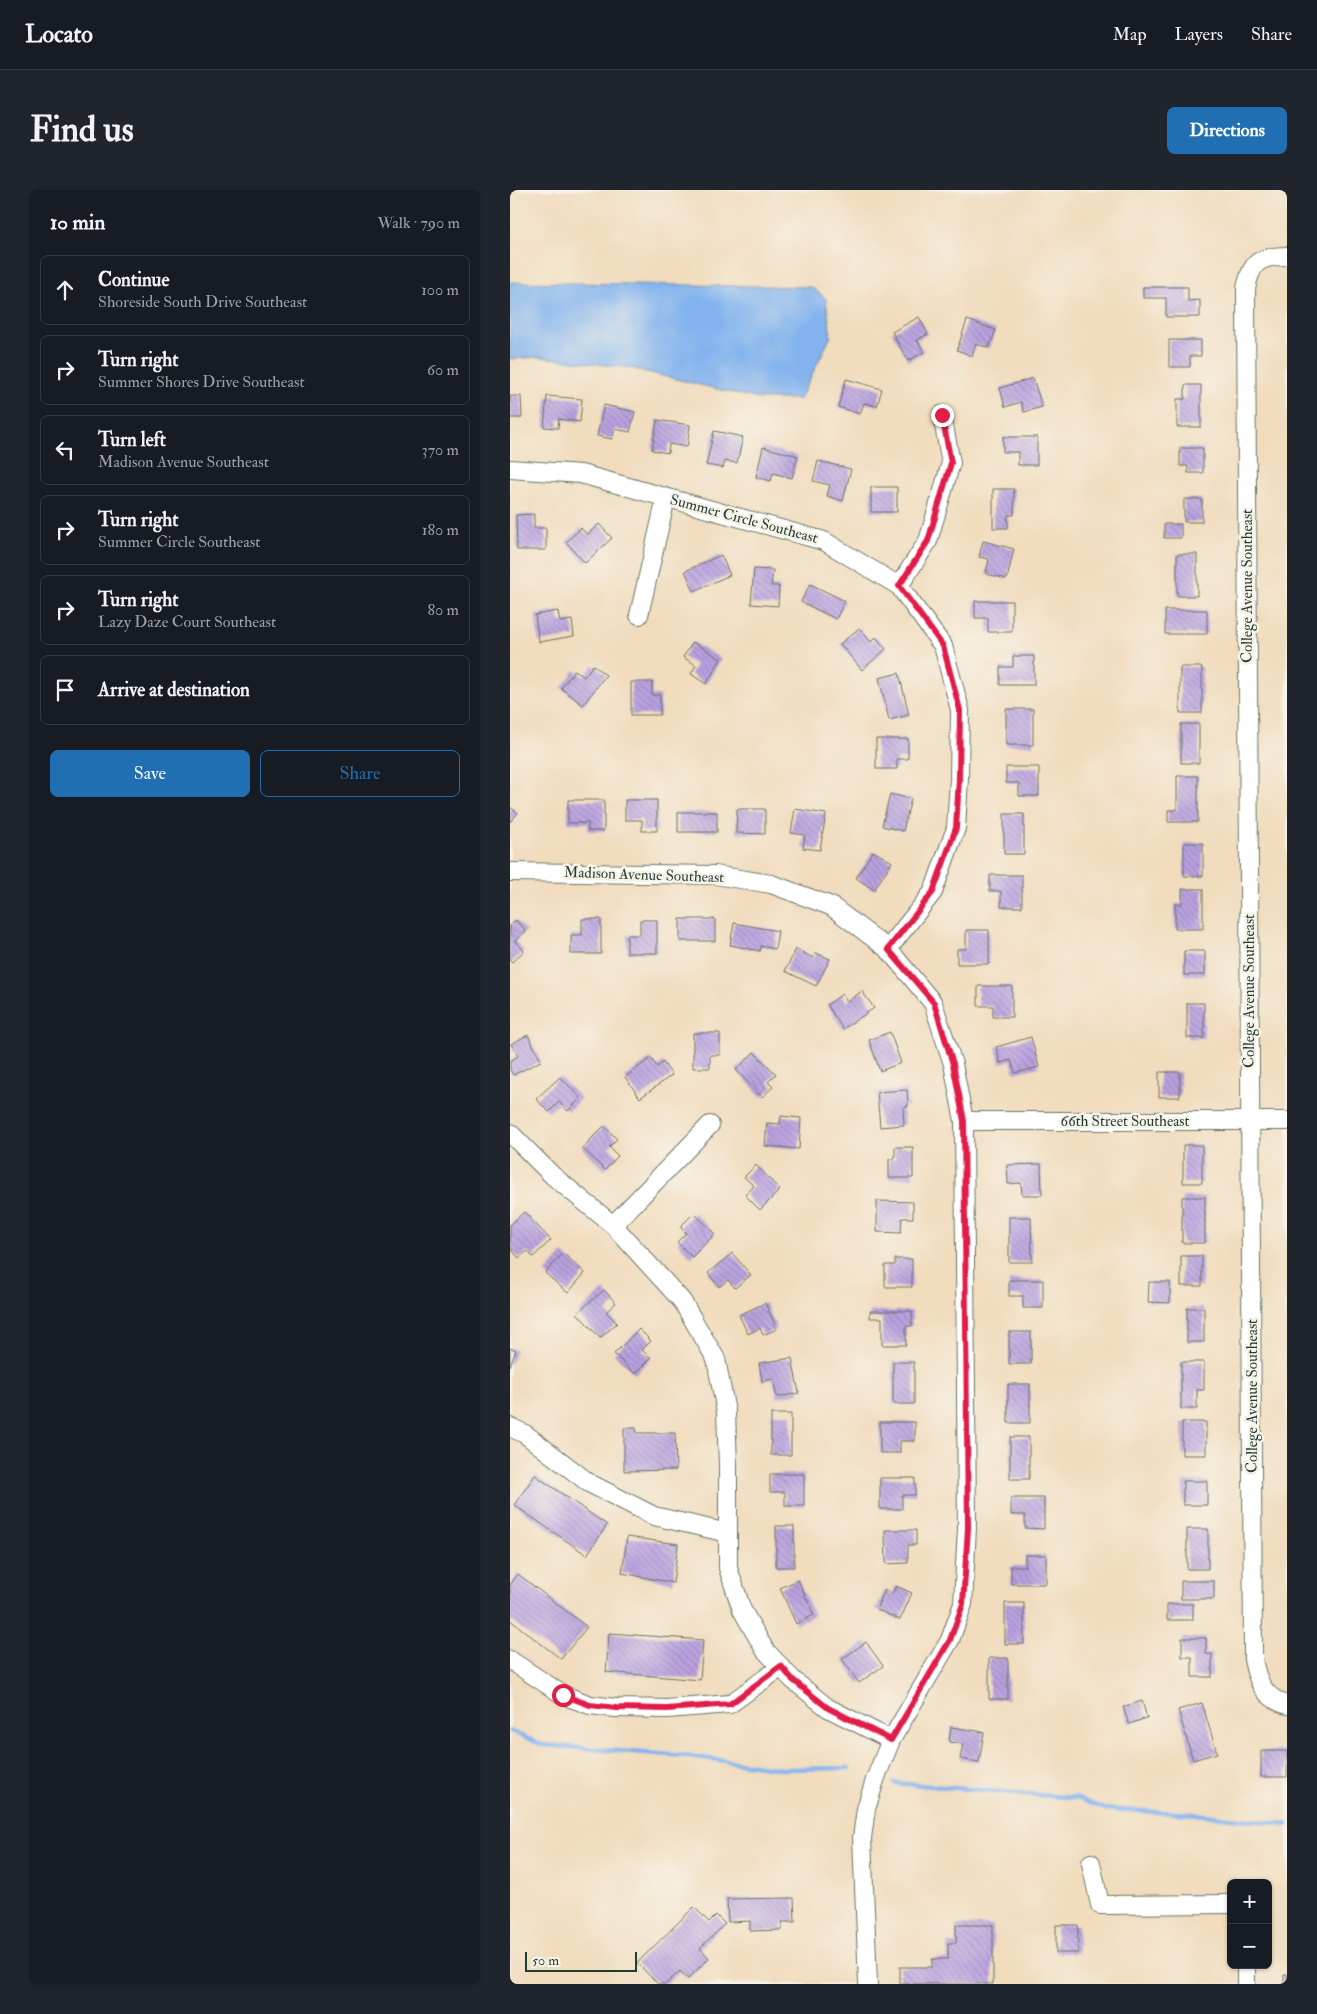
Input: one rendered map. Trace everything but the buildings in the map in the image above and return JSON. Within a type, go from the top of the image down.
[{"type":"street","name":"College Avenue Southeast","points":[[1287,256],[1267,257],[1255,263],[1249,274],[1246,289],[1253,1659],[1257,1678],[1263,1690],[1271,1698],[1287,1706]]},
{"type":"street","points":[[899,586],[928,541],[951,463],[942,415]]},
{"type":"street","name":"Summer Circle Southeast","points":[[510,469],[581,474],[824,541],[899,586],[943,646],[960,710],[959,779],[956,828],[933,892],[888,949]]},
{"type":"street","points":[[639,615],[666,498]]},
{"type":"street","name":"Madison Avenue Southeast","points":[[510,872],[715,875],[771,884],[831,906],[888,949],[934,1003],[953,1064],[964,1121],[968,1528],[963,1604],[950,1640],[891,1740],[866,1809],[862,1838],[868,1984]]},
{"type":"street","name":"66th Street Southeast","points":[[964,1121],[1287,1121]]},
{"type":"street","points":[[613,1225],[710,1125]]},
{"type":"street","points":[[510,1133],[553,1176],[613,1225],[682,1301],[716,1359],[726,1412],[728,1568],[742,1610],[766,1650],[793,1680],[828,1708],[891,1740]]},
{"type":"street","points":[[510,1427],[525,1434],[590,1483],[654,1516],[728,1532]]},
{"type":"street","points":[[510,1660],[563,1695],[590,1705],[658,1709],[730,1704],[781,1666]]},
{"type":"street","points":[[1091,1863],[1100,1905],[1227,1904]]},
{"type":"street","points":[[1246,1969],[1246,1984]]},
{"type":"water","points":[[510,282],[812,287],[826,299],[831,336],[800,399],[758,399],[630,368],[540,357],[510,359]]},
{"type":"waterway","points":[[510,1731],[543,1745],[697,1757],[782,1769],[849,1768]]},
{"type":"waterway","points":[[895,1783],[1076,1798],[1105,1809],[1194,1814],[1287,1824]]},
{"type":"route","points":[[563,1695],[590,1705],[616,1708],[667,1709],[730,1704],[781,1666],[793,1680],[828,1708],[891,1740],[950,1640],[963,1604],[968,1528],[964,1121],[953,1064],[934,1003],[888,949],[933,892],[956,828],[960,710],[943,646],[899,586],[928,541],[951,463],[942,415]]}]
